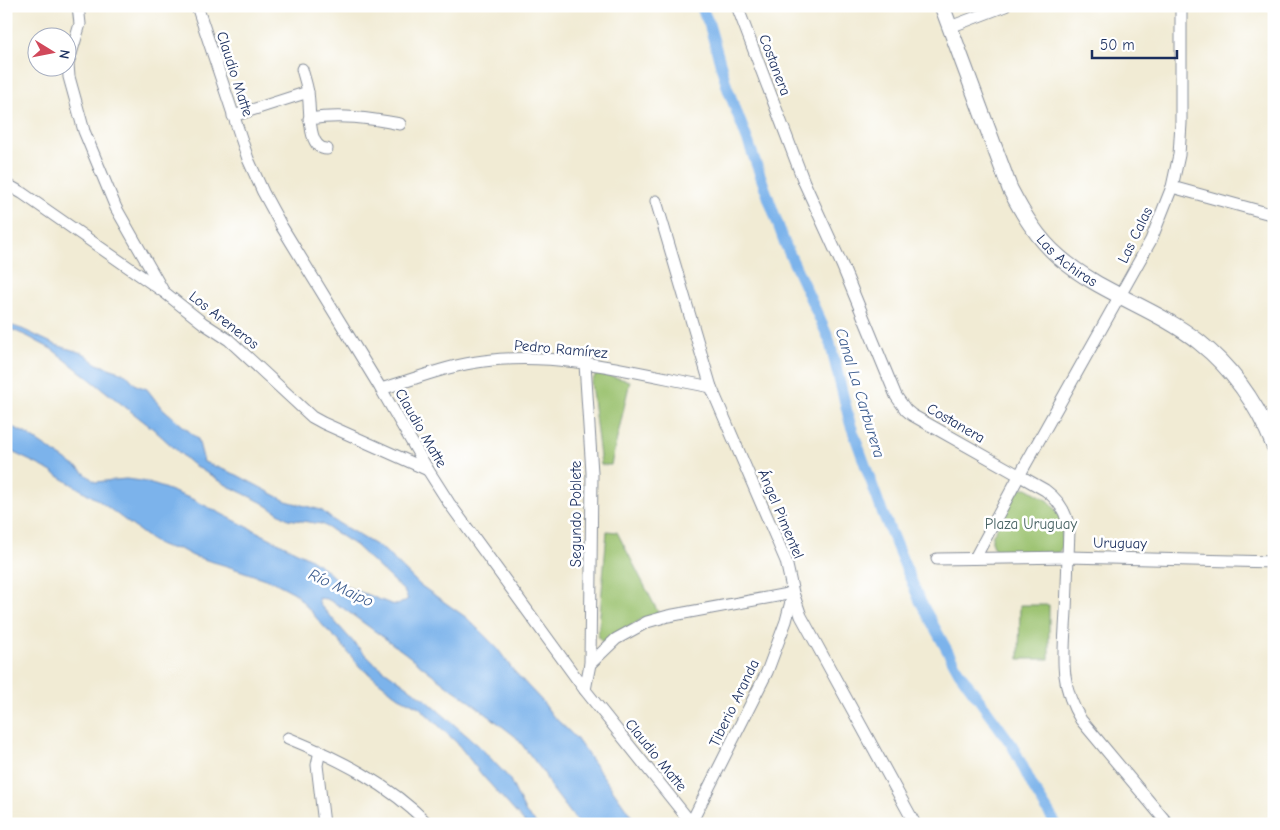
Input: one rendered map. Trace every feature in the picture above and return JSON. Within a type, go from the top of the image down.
[{"type":"street","points":[[78,6],[80,24],[68,64],[69,77],[84,131],[116,208],[164,292]]},
{"type":"street","name":"Claudio Matte","points":[[197,6],[248,159],[267,199],[428,470],[449,503],[584,690],[692,823]]},
{"type":"street","name":"Costanera","points":[[737,6],[804,182],[842,265],[896,396],[912,415],[1052,495],[1063,508],[1068,522],[1063,666],[1070,700],[1086,727],[1168,824]]},
{"type":"street","name":"Las Achiras","points":[[942,6],[1005,176],[1023,214],[1042,239],[1059,257],[1073,268],[1120,296],[1175,325],[1214,354],[1227,367],[1247,394],[1262,418],[1274,446]]},
{"type":"street","points":[[950,27],[1005,6]]},
{"type":"street","name":"Las Calas","points":[[975,558],[1018,476],[1151,240],[1172,187],[1180,139],[1181,6]]},
{"type":"street","points":[[302,69],[308,92],[311,132],[317,145],[327,149]]},
{"type":"street","points":[[233,116],[308,92]]},
{"type":"street","points":[[309,118],[350,116],[400,124]]},
{"type":"street","name":"Los Areneros","points":[[6,184],[22,193],[164,292],[203,323],[229,340],[312,417],[428,470]]},
{"type":"street","points":[[1172,187],[1274,215]]},
{"type":"street","name":"Ángel Pimentel","points":[[656,201],[711,387],[783,553],[789,570],[793,593],[803,622],[915,824]]},
{"type":"street","name":"Pedro Ramírez","points":[[381,389],[450,367],[485,361],[522,359],[620,369],[711,387]]},
{"type":"street","name":"Segundo Poblete","points":[[584,690],[590,664],[592,473],[585,364]]},
{"type":"street","name":"Uruguay","points":[[936,559],[1068,557],[1274,562]]},
{"type":"street","points":[[590,664],[616,639],[647,622],[793,593]]},
{"type":"street","name":"Tiberio Aranda","points":[[692,823],[767,672],[786,621],[793,593]]},
{"type":"street","points":[[288,738],[320,751],[374,780],[409,806],[428,824]]},
{"type":"street","points":[[320,751],[317,765],[324,824]]},
{"type":"green space","points":[[597,373],[630,381],[611,465],[601,465],[591,383]]},
{"type":"green space","name":"Plaza Uruguay","points":[[1018,488],[1027,488],[1049,501],[1061,517],[1063,546],[1058,553],[997,552],[992,545],[992,537]]},
{"type":"green space","points":[[607,531],[617,532],[659,614],[642,619],[603,643],[598,637]]},
{"type":"green space","points":[[1020,605],[1049,605],[1049,659],[1019,659]]},
{"type":"water","name":"Río Maipo","points":[[6,324],[22,329],[56,345],[85,354],[97,364],[126,374],[136,385],[147,389],[160,406],[198,439],[204,462],[237,475],[286,501],[321,510],[333,520],[384,550],[420,585],[467,618],[497,648],[513,670],[543,702],[552,715],[576,738],[637,824],[579,824],[550,786],[544,773],[516,737],[343,608],[327,599],[318,598],[320,605],[373,662],[426,700],[480,747],[509,778],[526,813],[537,824],[526,824],[482,775],[457,743],[419,707],[399,697],[360,667],[295,593],[274,582],[193,556],[180,549],[169,548],[154,542],[98,500],[43,467],[6,449],[6,424],[25,433],[81,470],[95,482],[126,479],[142,481],[161,487],[192,499],[309,558],[325,569],[342,585],[391,604],[398,605],[408,599],[404,591],[355,545],[322,524],[288,519],[192,464],[152,428],[53,350],[6,327]]},
{"type":"waterway","name":"Canal La Carburera","points":[[701,6],[709,24],[727,87],[785,244],[829,339],[850,423],[881,509],[919,599],[959,672],[1012,745],[1034,789],[1056,824]]}]
